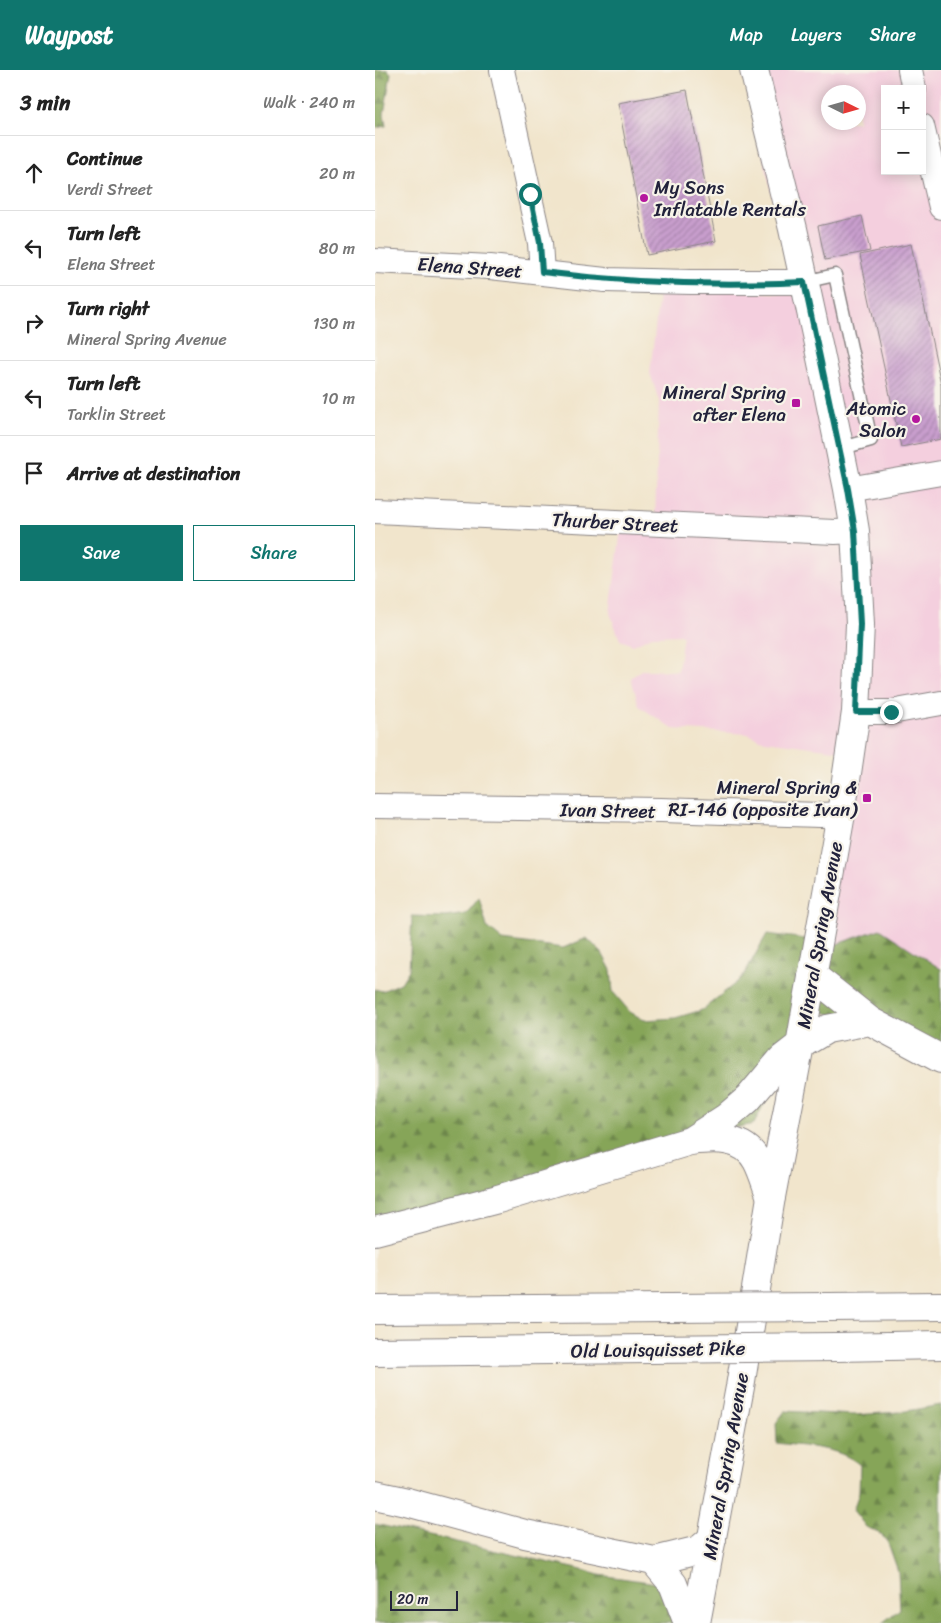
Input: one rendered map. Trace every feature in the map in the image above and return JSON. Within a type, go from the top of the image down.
[{"type":"main road","name":"Mineral Spring Avenue","points":[[696,1623],[740,1387],[771,1198],[841,814],[856,712],[860,624],[855,531],[848,489],[804,282],[754,70]]},
{"type":"main road","points":[[812,975],[870,1022],[941,1060]]},
{"type":"main road","points":[[690,1141],[727,1118],[747,1099],[782,1059],[800,1045],[827,1029],[870,1022]]},
{"type":"main road","points":[[375,1231],[498,1199],[690,1141],[721,1139],[737,1143],[745,1148],[754,1155],[758,1162],[771,1198]]},
{"type":"main road","points":[[375,1310],[941,1306]]},
{"type":"main road","name":"Old Louisquisset Pike","points":[[375,1352],[941,1345]]},
{"type":"main road","points":[[375,1495],[525,1534],[655,1561],[699,1550],[712,1539]]},
{"type":"main road","points":[[655,1561],[673,1584],[688,1623]]},
{"type":"street","points":[[502,70],[540,243],[542,272]]},
{"type":"street","points":[[909,70],[913,85]]},
{"type":"street","points":[[923,130],[941,207]]},
{"type":"street","name":"Elena Street","points":[[375,261],[542,272],[605,280],[708,283],[804,282]]},
{"type":"street","points":[[848,489],[941,473]]},
{"type":"street","name":"Thurber Street","points":[[375,511],[835,532],[855,531]]},
{"type":"street","points":[[856,712],[891,712],[941,703]]},
{"type":"street","name":"Ivan Street","points":[[375,806],[841,814]]},
{"type":"shaded area","points":[[743,70],[941,70],[941,969],[880,929],[825,948],[842,751],[765,741],[748,734],[673,729],[639,706],[631,678],[641,670],[678,671],[683,635],[652,636],[633,645],[620,640],[610,613],[622,522],[655,520],[659,401],[650,373],[660,285],[795,295]]},
{"type":"green space","points":[[375,70],[387,70],[391,73],[384,114],[386,126],[375,128]]},
{"type":"green space","points":[[479,898],[487,927],[503,940],[563,948],[587,938],[602,953],[611,970],[613,992],[630,1012],[644,1020],[675,1018],[702,1010],[742,978],[767,934],[814,940],[825,948],[880,929],[941,969],[941,1065],[845,1020],[819,1010],[773,1085],[754,1124],[707,1134],[375,1235],[375,989],[382,991],[401,983],[409,970],[412,916],[446,917],[466,914]]},
{"type":"green space","points":[[941,1405],[941,1623],[882,1623],[900,1609],[898,1571],[887,1540],[876,1531],[866,1527],[853,1510],[859,1493],[860,1465],[842,1454],[831,1451],[777,1443],[776,1423],[785,1411],[853,1415],[900,1412]]},
{"type":"green space","points":[[375,1524],[599,1575],[671,1585],[675,1623],[375,1623]]},
{"type":"building","points":[[687,90],[716,241],[647,255],[618,103]]},
{"type":"building","points":[[862,216],[870,251],[825,260],[818,226]]},
{"type":"building","points":[[911,244],[941,384],[941,439],[901,447],[860,255]]},
{"type":"place","name":"My Sons Inflatable Rentals","points":[[644,198]]},
{"type":"place","name":"Mineral Spring after Elena","points":[[796,403]]},
{"type":"place","name":"Atomic Salon","points":[[916,419]]},
{"type":"place","name":"Mineral Spring & RI-146 (opposite Ivan)","points":[[867,798]]},
{"type":"route","points":[[530,194],[540,243],[542,272],[605,280],[804,282],[820,352],[855,531],[860,606],[856,712],[891,712]]}]
